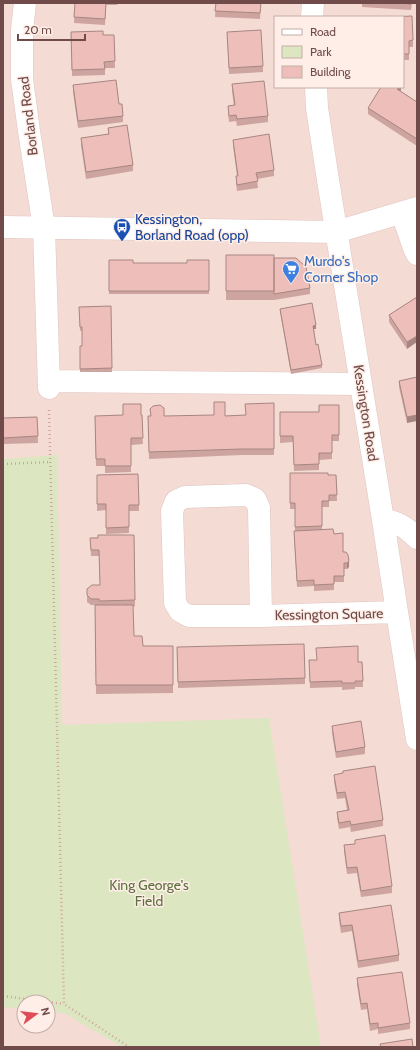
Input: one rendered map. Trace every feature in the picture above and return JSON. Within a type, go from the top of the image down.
[{"type":"street","name":"Borland Road","points":[[25,3],[22,30],[22,79],[44,228],[49,385]]},
{"type":"street","points":[[312,16],[313,3]]},
{"type":"street","name":"Kessington Road","points":[[316,88],[317,108],[336,232],[417,740]]},
{"type":"street","points":[[3,228],[336,232],[409,211],[414,248],[417,254]]},
{"type":"street","points":[[49,385],[361,384]]},
{"type":"street","name":"Kessington Square","points":[[261,616],[259,508],[255,499],[246,495],[184,497],[176,501],[172,511],[175,603],[180,611],[189,616],[261,616],[396,612]]},
{"type":"street","points":[[383,520],[394,522],[407,529],[417,538]]},
{"type":"path","points":[[49,385],[64,1004]]},
{"type":"path","points":[[3,464],[51,462]]},
{"type":"path","points":[[3,996],[16,998]]},
{"type":"path","points":[[56,1003],[64,1004],[129,1047]]},
{"type":"shaded area","points":[[3,3],[417,3],[417,1047],[3,1047]]},
{"type":"green space","name":"King George's Field","points":[[57,455],[62,725],[269,718],[321,1047],[122,1047],[64,1013],[56,1012],[56,994],[16,994],[16,1008],[3,1007],[3,459]]},
{"type":"building","points":[[75,3],[106,3],[105,19],[74,17]]},
{"type":"building","points":[[216,3],[261,3],[260,13],[215,11]]},
{"type":"building","points":[[404,16],[412,16],[413,40],[409,41],[409,54],[404,54]]},
{"type":"building","points":[[261,30],[263,66],[229,68],[227,32]]},
{"type":"building","points":[[103,31],[103,35],[114,35],[115,61],[104,62],[105,69],[72,70],[71,32]]},
{"type":"building","points":[[116,80],[119,104],[122,104],[123,116],[78,121],[73,85]]},
{"type":"building","points":[[264,81],[268,116],[237,119],[236,115],[229,116],[228,106],[235,105],[232,84]]},
{"type":"building","points":[[380,88],[398,88],[397,89],[417,102],[417,139],[368,108]]},
{"type":"building","points":[[127,125],[133,165],[86,172],[81,138],[109,134],[108,128]]},
{"type":"building","points":[[269,134],[274,170],[256,173],[258,181],[237,185],[236,176],[238,176],[233,140]]},
{"type":"building","points":[[226,255],[274,255],[274,291],[226,291]]},
{"type":"building","name":"Murdo's Corner Shop","points":[[274,258],[296,258],[306,267],[310,288],[274,294]]},
{"type":"building","points":[[109,260],[133,260],[133,263],[187,263],[187,260],[209,260],[209,291],[109,291]]},
{"type":"building","points":[[417,297],[417,336],[407,342],[389,315]]},
{"type":"building","points":[[312,303],[316,325],[313,326],[316,345],[318,344],[322,365],[291,370],[280,309]]},
{"type":"building","points":[[111,306],[112,368],[80,369],[82,327],[80,327],[79,307]]},
{"type":"building","points":[[417,377],[417,415],[407,417],[399,381]]},
{"type":"building","points":[[214,402],[225,402],[225,416],[246,415],[245,404],[274,403],[274,449],[149,452],[148,416],[151,416],[150,409],[153,406],[160,405],[164,408],[164,416],[214,415]]},
{"type":"building","points":[[123,404],[141,404],[143,438],[131,438],[131,466],[105,466],[105,459],[96,459],[95,416],[123,415]]},
{"type":"building","points":[[319,405],[339,405],[339,435],[332,435],[332,453],[319,453],[319,464],[294,465],[293,436],[280,436],[280,412],[319,412]]},
{"type":"building","points":[[37,417],[38,436],[3,438],[3,418]]},
{"type":"building","points":[[290,473],[328,473],[328,475],[336,475],[337,495],[329,495],[329,501],[322,501],[322,526],[295,527],[295,503],[290,503]]},
{"type":"building","points":[[138,474],[139,505],[129,505],[129,527],[106,528],[106,504],[97,504],[97,475]]},
{"type":"building","points":[[333,529],[334,534],[343,533],[343,552],[346,552],[348,555],[349,561],[344,563],[344,576],[334,576],[334,584],[314,585],[314,580],[297,581],[294,531]]},
{"type":"building","points":[[98,535],[134,535],[135,600],[100,601],[99,599],[91,599],[87,595],[87,589],[92,585],[100,585],[99,550],[91,550],[90,538],[98,538]]},
{"type":"building","points":[[95,605],[133,605],[134,636],[142,636],[143,646],[173,646],[173,685],[96,685]]},
{"type":"building","points":[[304,644],[305,678],[178,682],[177,647]]},
{"type":"building","points":[[358,646],[358,662],[362,662],[363,681],[355,681],[355,683],[342,683],[342,681],[310,682],[309,660],[317,660],[316,648]]},
{"type":"building","points":[[361,721],[365,747],[336,752],[332,726]]},
{"type":"building","points":[[375,766],[383,820],[351,825],[350,821],[339,823],[337,812],[349,810],[345,792],[337,793],[334,775],[343,773],[343,771]]},
{"type":"building","points":[[385,835],[392,886],[361,891],[357,867],[347,868],[344,845],[355,844],[355,840]]},
{"type":"building","points":[[391,905],[399,955],[358,961],[352,925],[341,926],[339,913]]},
{"type":"building","points":[[402,972],[410,1023],[378,1028],[378,1023],[370,1024],[367,1003],[361,1004],[357,978]]},
{"type":"building","points":[[412,1039],[413,1047],[381,1047],[380,1044]]},
{"type":"place","name":"Kessington, Borland Road (opp)","points":[[122,242]]},
{"type":"place","name":"Murdo's Corner Shop","points":[[291,284]]}]
